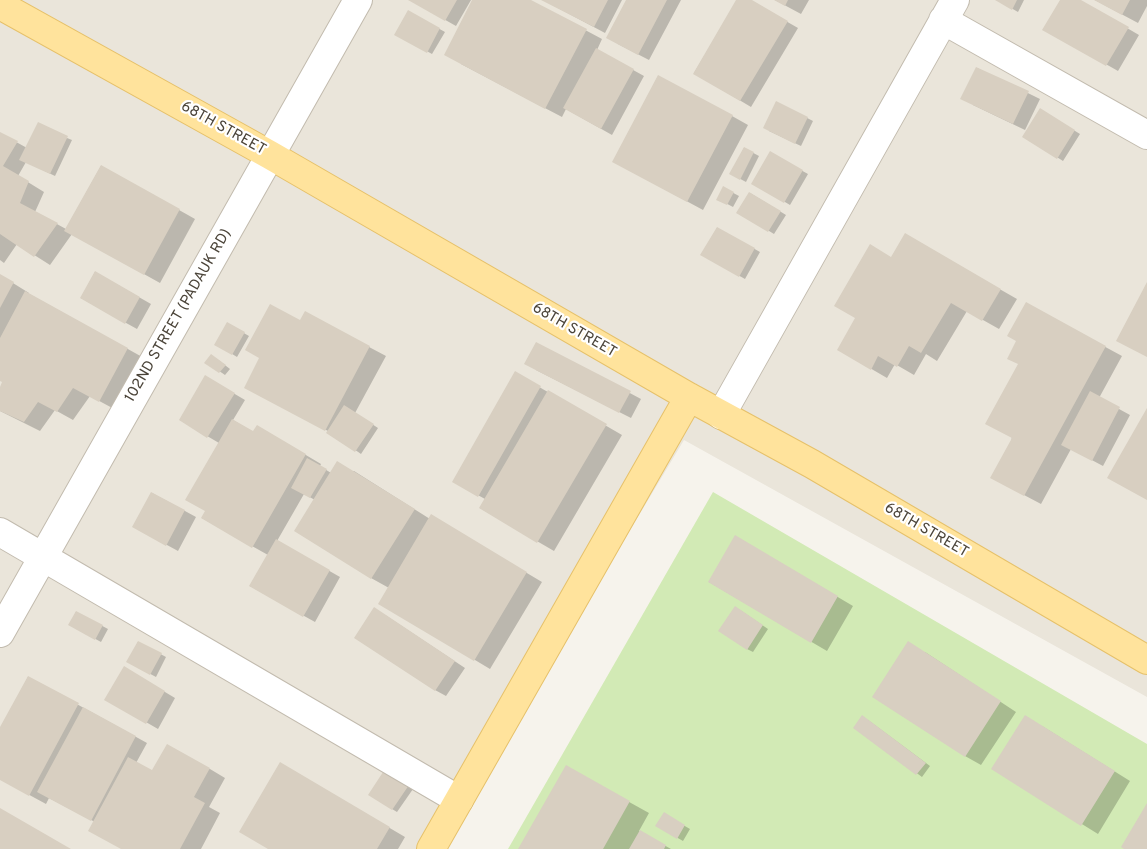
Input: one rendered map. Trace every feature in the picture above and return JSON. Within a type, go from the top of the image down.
[{"type":"main road","name":"68TH STREET","points":[[0,4],[270,155],[689,397],[812,464],[1147,660]]},
{"type":"main road","points":[[431,849],[689,397]]},
{"type":"street","name":"102ND STREET (PADAUK RD)","points":[[0,633],[358,0]]},
{"type":"street","points":[[721,415],[949,10],[1147,135]]},
{"type":"street","points":[[0,532],[459,800]]},
{"type":"shaded area","points":[[0,0],[1147,0],[1147,697],[684,440],[439,849],[0,849]]},
{"type":"green space","points":[[713,492],[1147,744],[1147,849],[508,849]]},
{"type":"building","points":[[408,0],[457,0],[445,21]]},
{"type":"building","points":[[472,0],[531,0],[587,29],[545,109],[444,55]]},
{"type":"building","points":[[541,0],[608,0],[594,27]]},
{"type":"building","points":[[626,0],[667,0],[638,55],[606,38]]},
{"type":"building","points":[[736,0],[752,0],[788,21],[740,101],[693,74]]},
{"type":"building","points":[[774,0],[788,0],[785,6]]},
{"type":"building","points":[[995,0],[1017,0],[1012,10]]},
{"type":"building","points":[[1060,0],[1081,0],[1129,27],[1106,66],[1042,30]]},
{"type":"building","points":[[1094,0],[1130,0],[1122,15]]},
{"type":"building","points":[[408,10],[440,28],[427,53],[394,35]]},
{"type":"building","points":[[596,48],[634,69],[601,129],[563,108]]},
{"type":"building","points":[[976,67],[1029,91],[1013,124],[960,99]]},
{"type":"building","points":[[658,75],[733,115],[687,202],[612,162]]},
{"type":"building","points":[[776,101],[808,117],[795,144],[763,128]]},
{"type":"building","points":[[1040,108],[1075,130],[1057,159],[1022,137]]},
{"type":"building","points":[[38,122],[68,136],[50,174],[19,160]]},
{"type":"building","points":[[0,132],[18,141],[3,166],[29,181],[20,203],[58,223],[34,257],[0,234]]},
{"type":"building","points":[[744,147],[754,152],[740,180],[729,174]]},
{"type":"building","points":[[770,151],[803,170],[784,203],[751,184]]},
{"type":"building","points":[[101,165],[180,209],[144,275],[64,231]]},
{"type":"building","points":[[723,186],[734,192],[727,205],[716,200]]},
{"type":"building","points":[[749,192],[781,211],[768,232],[736,213]]},
{"type":"building","points":[[717,227],[755,248],[739,277],[700,255]]},
{"type":"building","points":[[905,233],[1001,289],[982,321],[951,303],[921,353],[909,346],[897,367],[878,356],[871,370],[837,350],[855,318],[834,306],[870,244],[891,257]]},
{"type":"building","points":[[95,271],[140,297],[125,324],[80,298]]},
{"type":"building","points":[[0,274],[14,282],[0,308]]},
{"type":"building","points":[[1147,282],[1147,357],[1116,341]]},
{"type":"building","points":[[25,291],[128,348],[99,402],[73,388],[57,412],[38,402],[24,422],[0,411],[0,387],[2,382],[0,381],[0,338]]},
{"type":"building","points":[[1026,302],[1106,346],[1024,496],[990,478],[1012,438],[985,424],[1018,364],[1007,359],[1016,341],[1007,336]]},
{"type":"building","points":[[270,304],[300,320],[305,311],[370,346],[325,431],[244,388],[259,358],[245,350]]},
{"type":"building","points":[[227,322],[245,332],[232,355],[214,345]]},
{"type":"building","points":[[536,342],[631,391],[619,413],[524,364]]},
{"type":"building","points":[[211,354],[226,365],[219,373],[204,363]]},
{"type":"building","points":[[515,371],[541,386],[478,497],[452,482]]},
{"type":"building","points":[[205,375],[235,393],[207,438],[179,420]]},
{"type":"building","points":[[548,390],[607,424],[537,543],[479,508]]},
{"type":"building","points":[[1090,391],[1120,407],[1092,461],[1061,445]]},
{"type":"building","points":[[344,405],[374,424],[355,452],[326,433]]},
{"type":"building","points":[[1147,408],[1147,500],[1107,478]]},
{"type":"building","points":[[232,419],[253,431],[257,425],[306,454],[252,548],[201,518],[205,511],[185,500]]},
{"type":"building","points":[[307,458],[327,469],[310,498],[291,488]]},
{"type":"building","points":[[337,461],[415,509],[371,579],[294,531]]},
{"type":"building","points":[[151,492],[185,510],[166,546],[132,527]]},
{"type":"building","points":[[431,514],[527,572],[474,661],[378,604]]},
{"type":"building","points":[[735,535],[838,596],[811,643],[708,582]]},
{"type":"building","points":[[276,539],[330,570],[303,617],[249,586]]},
{"type":"building","points":[[735,606],[763,625],[747,650],[718,631]]},
{"type":"building","points":[[374,607],[455,661],[435,691],[354,638]]},
{"type":"building","points":[[76,611],[103,625],[95,640],[68,625]]},
{"type":"building","points":[[138,641],[162,653],[150,675],[126,662]]},
{"type":"building","points":[[908,641],[1001,701],[965,757],[872,697]]},
{"type":"building","points":[[124,666],[165,691],[146,724],[104,700]]},
{"type":"building","points":[[28,676],[79,703],[29,796],[0,780],[0,727]]},
{"type":"building","points":[[83,707],[136,736],[91,821],[37,792]]},
{"type":"building","points":[[862,715],[926,763],[916,775],[853,728]]},
{"type":"building","points":[[1025,715],[1115,771],[1081,826],[991,769]]},
{"type":"building","points":[[167,744],[210,768],[194,797],[205,803],[180,849],[121,849],[88,831],[128,757],[152,770]]},
{"type":"building","points":[[280,762],[390,827],[377,849],[268,849],[239,832]]},
{"type":"building","points":[[566,765],[630,801],[603,849],[518,849]]},
{"type":"building","points":[[385,769],[409,785],[392,810],[368,795]]},
{"type":"building","points":[[1147,803],[1147,849],[1124,849],[1121,847]]},
{"type":"building","points":[[0,808],[71,849],[0,849]]},
{"type":"building","points":[[664,812],[685,825],[677,839],[655,826]]},
{"type":"building","points":[[640,830],[666,845],[664,849],[629,849]]}]
